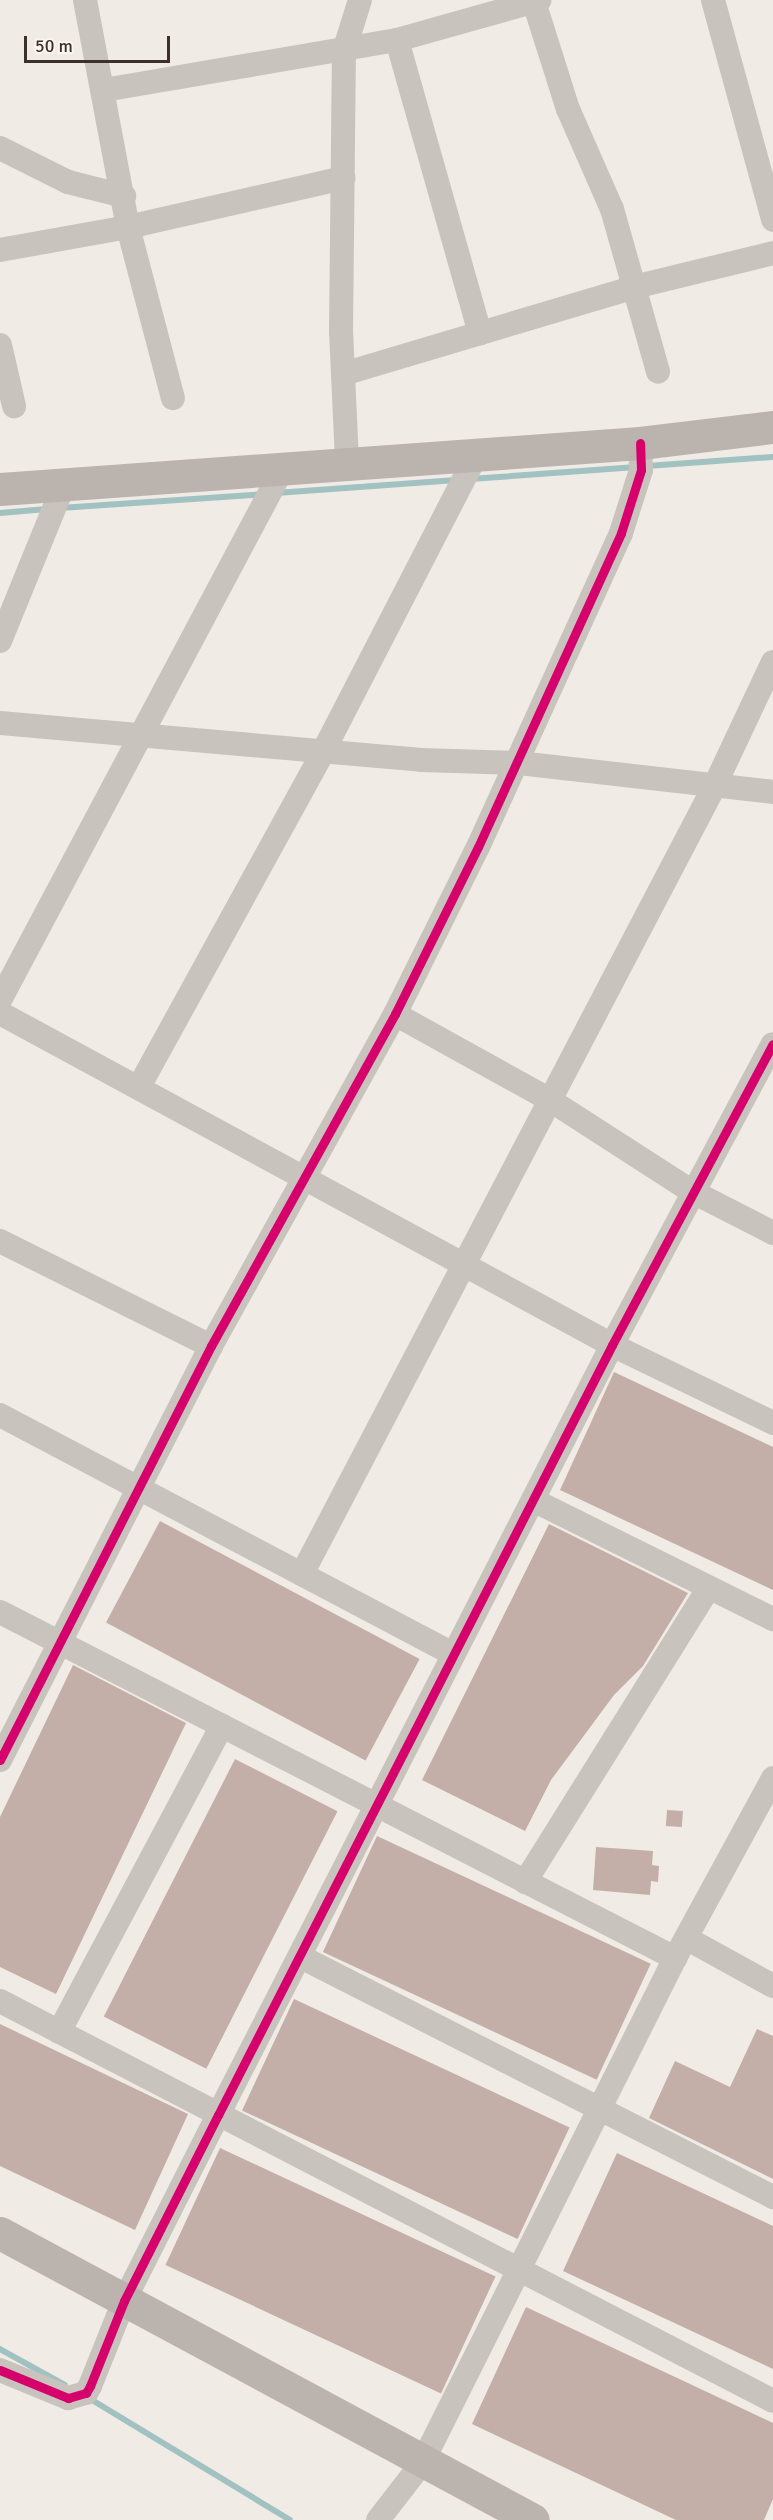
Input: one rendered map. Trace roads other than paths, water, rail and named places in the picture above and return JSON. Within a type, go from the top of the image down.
[{"type":"street","points":[[85,0],[104,90],[128,227],[174,398]]},
{"type":"street","points":[[347,462],[343,374],[344,51],[360,0]]},
{"type":"street","points":[[713,0],[773,220]]},
{"type":"street","points":[[104,90],[344,51],[397,40],[536,1],[568,109],[612,209],[658,372]]},
{"type":"street","points":[[397,40],[480,334]]},
{"type":"street","points":[[0,148],[68,182],[124,196]]},
{"type":"street","points":[[0,250],[128,227],[344,178]]},
{"type":"street","points":[[343,374],[634,286],[773,253]]},
{"type":"street","points":[[0,345],[14,406]]},
{"type":"street","points":[[0,489],[478,451],[640,443],[773,427]]},
{"type":"street","points":[[0,1760],[211,1346],[394,1014],[519,763],[621,533],[641,470],[640,443]]},
{"type":"street","points":[[140,1085],[324,750],[478,451]]},
{"type":"street","points":[[0,1000],[139,734],[237,560],[283,468]]},
{"type":"street","points":[[0,641],[64,484]]},
{"type":"street","points":[[302,1574],[715,785],[773,662]]},
{"type":"street","points":[[0,723],[421,760],[519,763],[773,792]]},
{"type":"street","points":[[0,1013],[140,1085],[463,1265],[612,1344],[773,1423]]},
{"type":"street","points":[[394,1014],[550,1100],[693,1192],[773,1233]]},
{"type":"street","points":[[0,2370],[60,2396],[86,2393],[124,2301],[218,2115],[301,1957],[612,1344],[773,1044]]},
{"type":"street","points":[[0,1241],[211,1346]]},
{"type":"street","points":[[0,1414],[140,1486],[453,1654]]},
{"type":"street","points":[[533,1500],[773,1619]]},
{"type":"street","points":[[525,1881],[709,1588]]},
{"type":"street","points":[[0,1612],[525,1881],[773,1986]]},
{"type":"street","points":[[58,2032],[222,1726]]},
{"type":"street","points":[[378,2520],[422,2463],[522,2271],[681,1948],[773,1778]]},
{"type":"street","points":[[301,1957],[773,2197]]},
{"type":"street","points":[[0,2001],[773,2401]]},
{"type":"street","points":[[0,2233],[422,2463],[533,2520]]},
{"type":"waterway","points":[[647,466],[773,457]]},
{"type":"waterway","points":[[470,479],[637,467]]},
{"type":"waterway","points":[[276,493],[457,480]]},
{"type":"waterway","points":[[60,508],[263,494]]},
{"type":"waterway","points":[[0,513],[47,509]]},
{"type":"waterway","points":[[0,2349],[65,2385]]},
{"type":"waterway","points":[[87,2397],[290,2520]]}]
